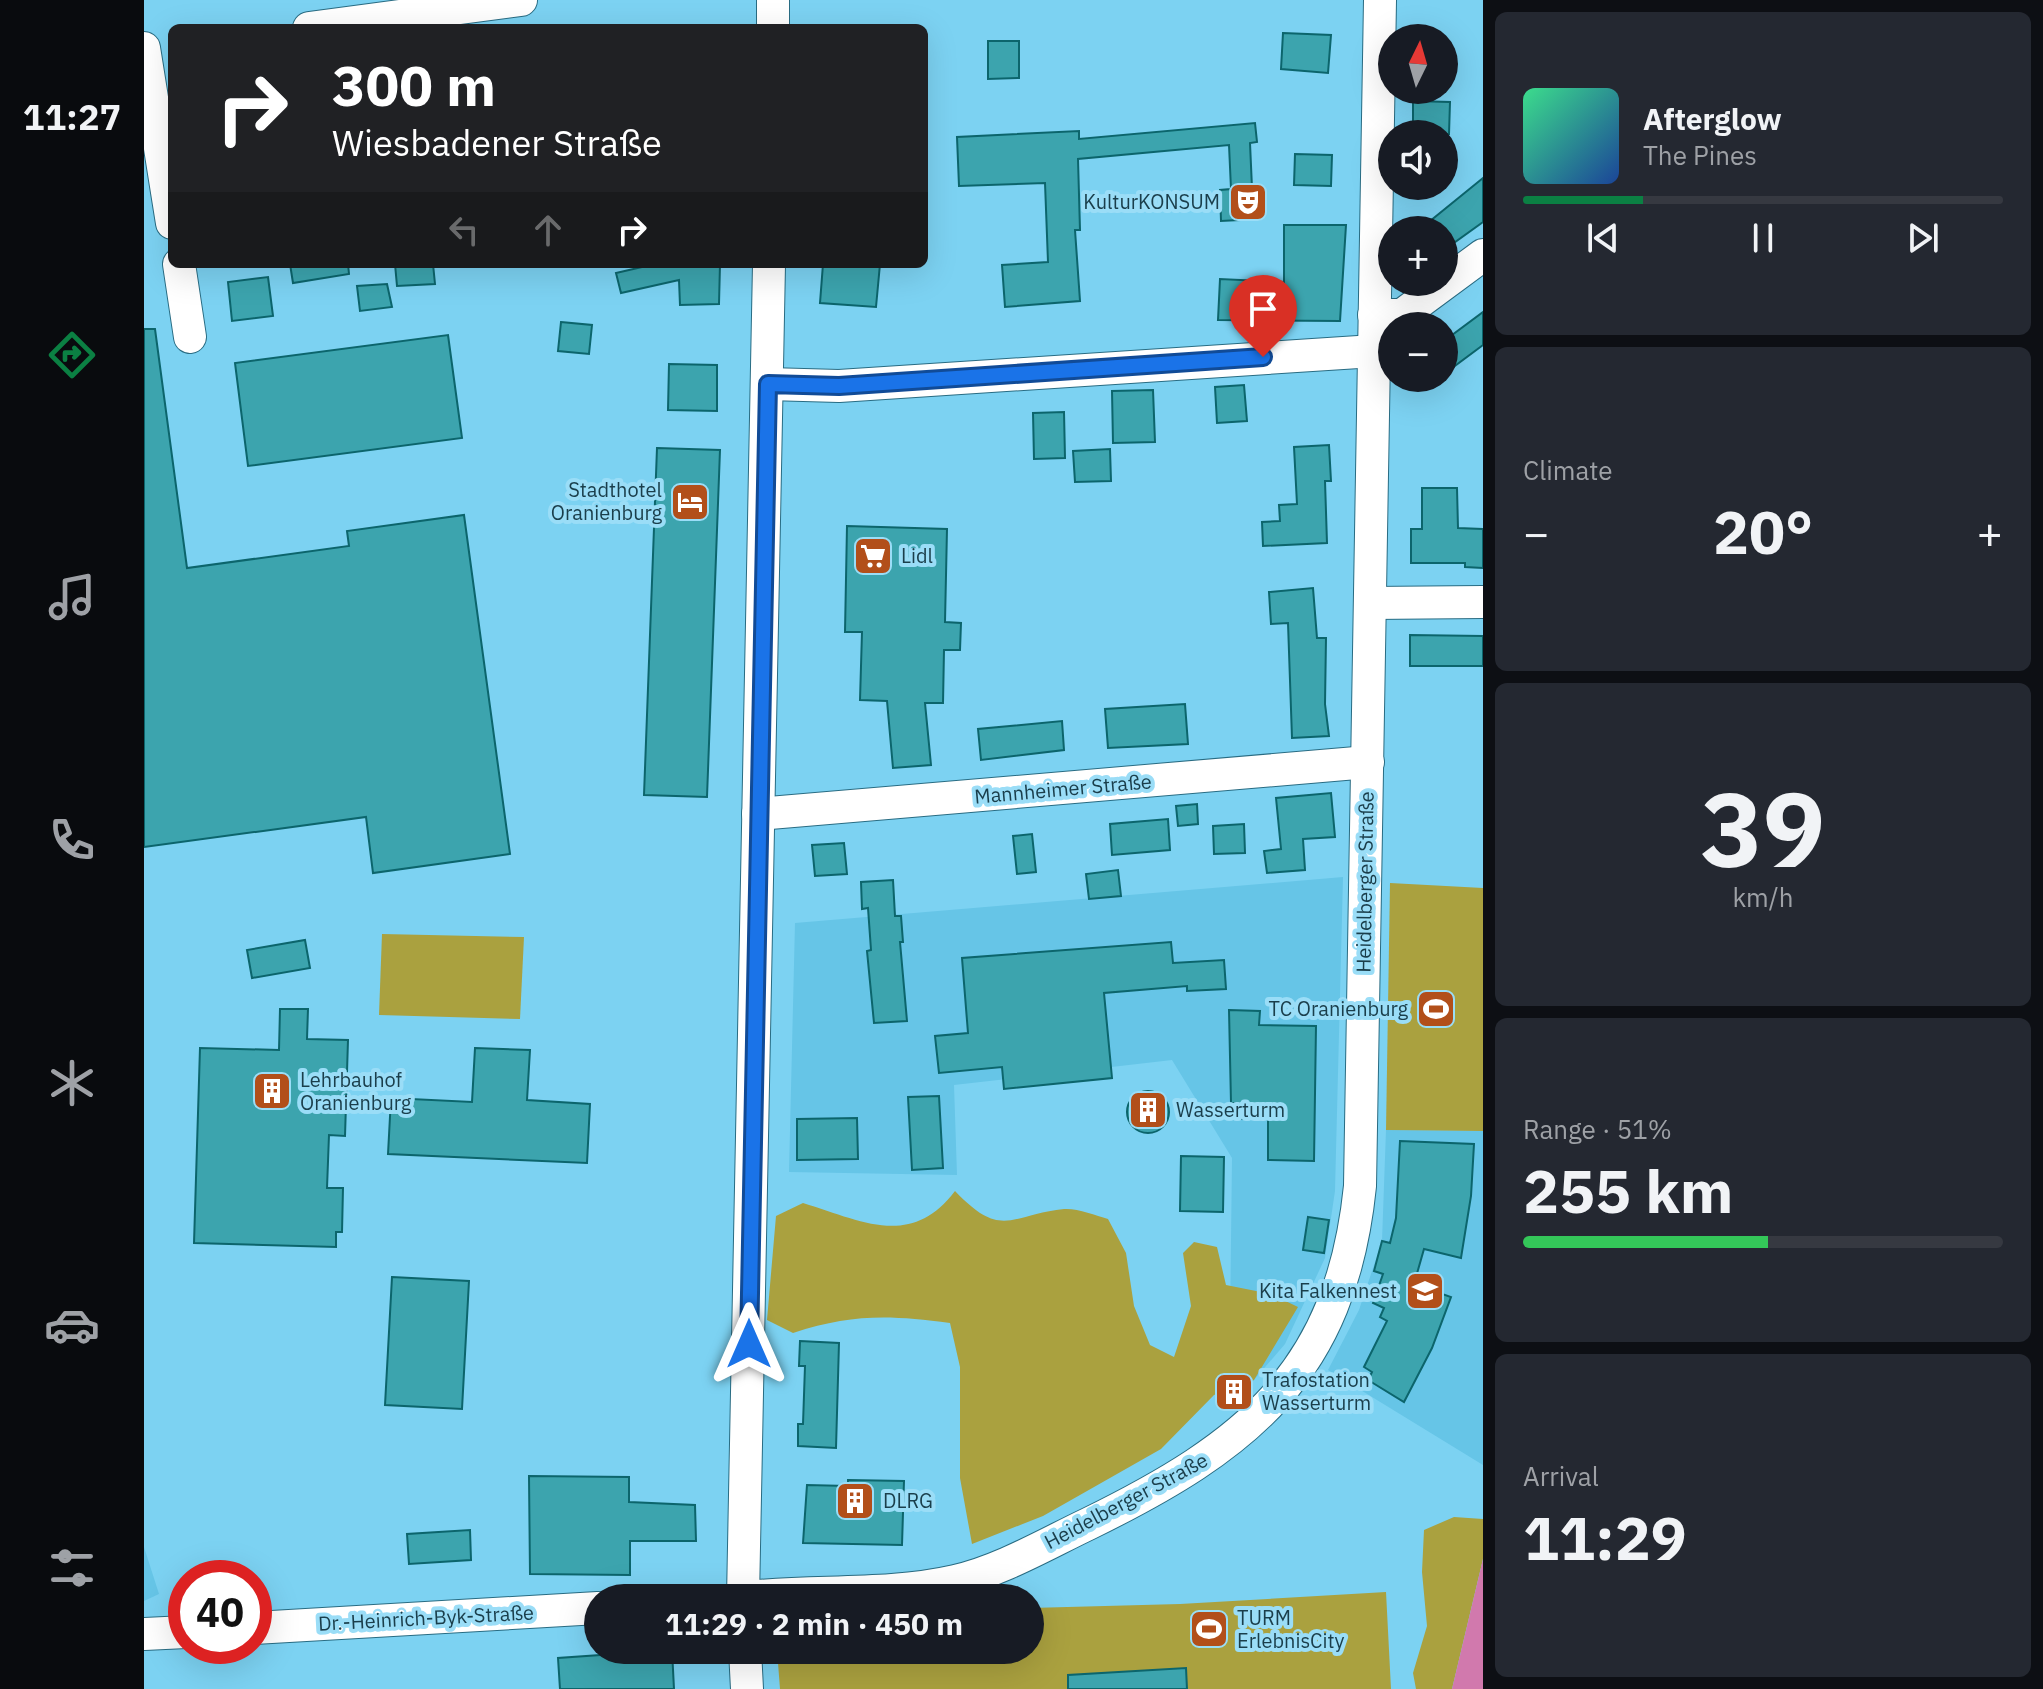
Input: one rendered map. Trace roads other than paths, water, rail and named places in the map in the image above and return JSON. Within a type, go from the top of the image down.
[{"type":"street","points":[[339,24],[521,0]]},
{"type":"street","points":[[773,0],[773,24]]},
{"type":"street","name":"Heidelberger Straße","points":[[918,1584],[956,1581],[1039,1548],[1201,1464],[1241,1434],[1278,1398],[1332,1305],[1354,1237],[1360,1186],[1380,0]]},
{"type":"street","points":[[168,46],[144,49],[168,198]]},
{"type":"street","points":[[1374,315],[1402,315],[1483,255]]},
{"type":"street","points":[[180,268],[190,337]]},
{"type":"street","points":[[741,1584],[769,268]]},
{"type":"street","points":[[768,384],[854,385],[1374,351]]},
{"type":"street","points":[[1370,603],[1483,602]]},
{"type":"street","name":"Mannheimer Straße","points":[[758,814],[1368,762]]},
{"type":"street","name":"Dr.-Heinrich-Byk-Straße","points":[[272,1627],[584,1609]]},
{"type":"street","points":[[144,1634],[168,1633]]},
{"type":"street","points":[[746,1664],[747,1689]]},
{"type":"place","name":"KulturKONSUM","points":[[1248,202]]},
{"type":"place","name":"Stadthotel Oranienburg","points":[[690,502]]},
{"type":"place","name":"Lidl","points":[[873,556]]},
{"type":"place","name":"TC Oranienburg","points":[[1436,1009]]},
{"type":"place","name":"Lehrbauhof Oranienburg","points":[[272,1091]]},
{"type":"place","name":"Wasserturm","points":[[1148,1110]]},
{"type":"place","name":"Kita Falkennest","points":[[1425,1291]]},
{"type":"place","name":"Trafostation Wasserturm","points":[[1234,1392]]},
{"type":"place","name":"DLRG","points":[[855,1501]]},
{"type":"place","name":"TURM ErlebnisCity","points":[[1209,1629]]}]
